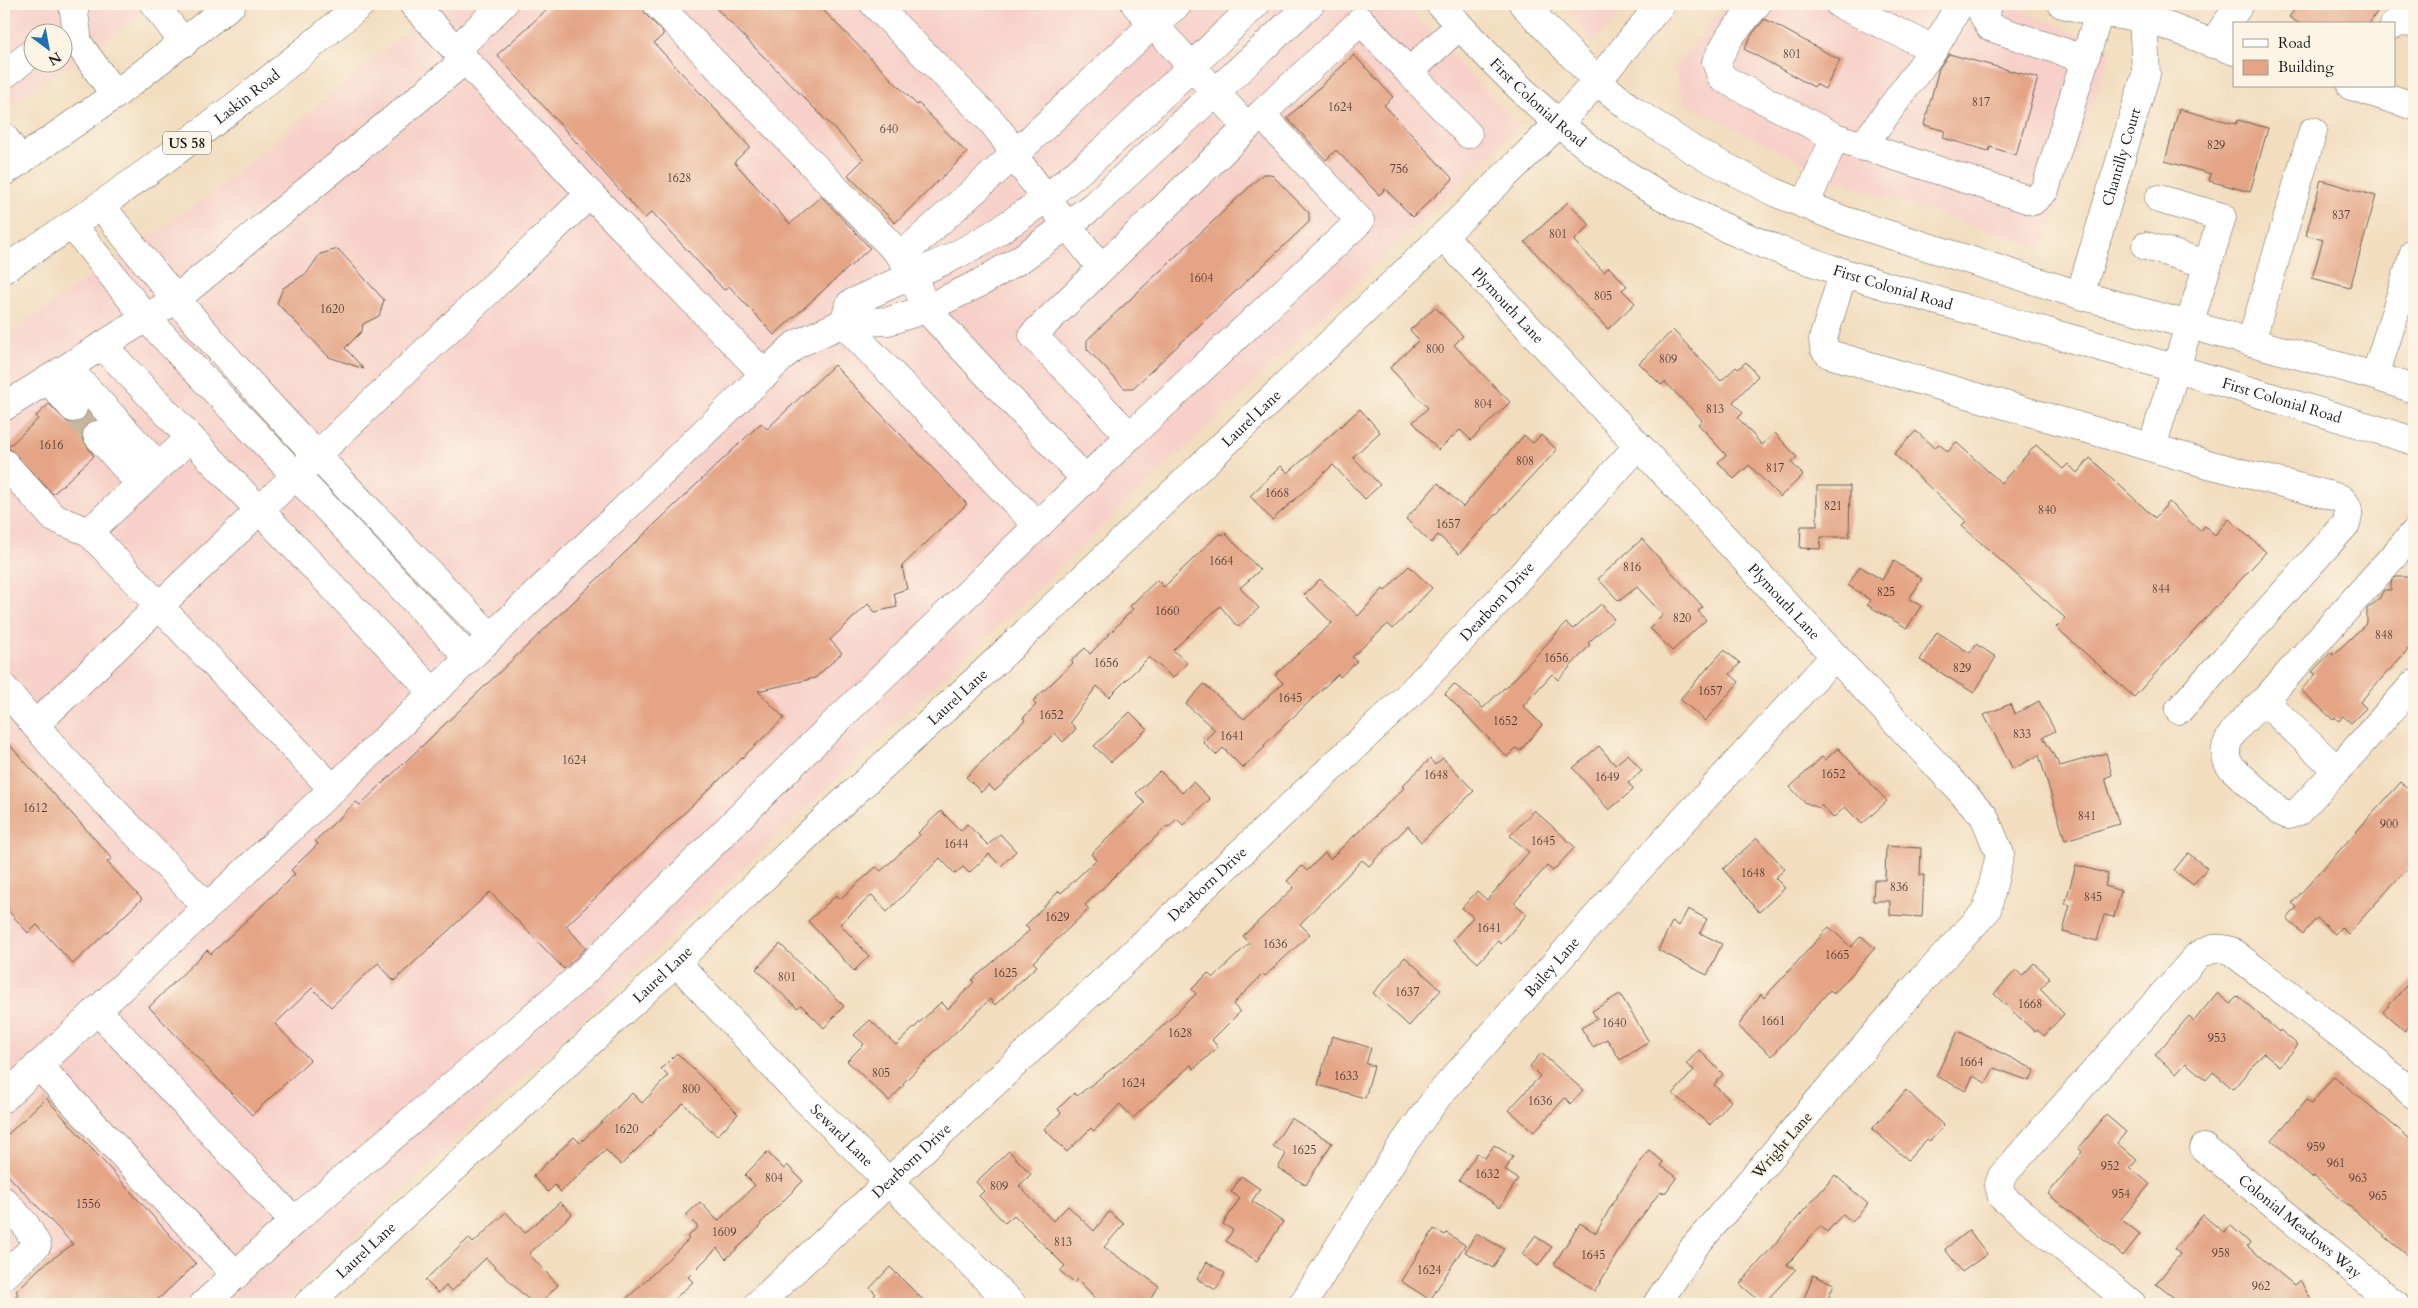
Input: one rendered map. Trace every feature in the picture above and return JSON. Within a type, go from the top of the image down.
[{"type":"street","points":[[154,4],[184,43]]},
{"type":"street","points":[[4,137],[13,166],[184,43],[232,4]]},
{"type":"street","name":"Laskin Road","points":[[4,270],[101,205],[215,122],[361,4]]},
{"type":"street","points":[[413,4],[590,194],[765,374]]},
{"type":"street","points":[[4,407],[175,300],[461,55],[503,4]]},
{"type":"street","points":[[658,4],[907,266],[926,308],[1086,480]]},
{"type":"street","points":[[874,4],[992,122],[1046,198],[1101,268]]},
{"type":"street","points":[[204,1304],[294,1221],[578,978],[1130,436],[1360,221],[1254,120],[1215,92],[1135,4]]},
{"type":"street","points":[[843,323],[850,304],[881,289],[907,266],[1014,155],[1153,24],[1178,4]]},
{"type":"street","points":[[907,266],[945,262],[992,235],[1046,198],[1102,152],[1256,4]]},
{"type":"street","points":[[4,1098],[333,789],[795,345],[843,323],[889,321],[926,308],[978,284],[1022,258],[1093,206],[1310,4]]},
{"type":"street","name":"First Colonial Road","points":[[1440,4],[1558,123],[1617,168],[1702,217],[1772,249],[1843,274],[2177,368],[2414,441]]},
{"type":"street","points":[[1523,4],[1598,81],[1647,120],[1693,150],[1734,173],[1805,205],[1843,220],[2080,295],[2375,376],[2414,389]]},
{"type":"street","name":"Laurel Lane","points":[[308,1304],[676,962],[1443,236],[1598,81],[1660,4]]},
{"type":"street","points":[[1757,4],[1730,36],[1716,62],[1722,78],[1835,137],[2033,201],[2045,190],[2099,13]]},
{"type":"street","points":[[1839,4],[1934,49]]},
{"type":"street","points":[[1862,147],[1934,49],[1960,4]]},
{"type":"street","points":[[1989,4],[1983,15],[1990,28],[2084,59]]},
{"type":"street","points":[[2062,4],[2099,13],[2145,10],[2223,48],[2233,22]]},
{"type":"street","points":[[2233,22],[2240,4]]},
{"type":"street","name":"Chantilly Court","points":[[2080,295],[2146,74],[2145,10]]},
{"type":"street","points":[[68,19],[78,43],[115,94]]},
{"type":"street","points":[[1130,436],[1033,335],[1254,120],[1361,21],[1468,134]]},
{"type":"street","points":[[1410,72],[1460,26]]},
{"type":"street","points":[[6,71],[22,60]]},
{"type":"street","points":[[2358,88],[2414,106]]},
{"type":"street","points":[[2251,342],[2313,132]]},
{"type":"street","points":[[1805,205],[1835,137]]},
{"type":"street","points":[[35,724],[590,194]]},
{"type":"street","points":[[2152,447],[2222,217],[2159,199]]},
{"type":"street","points":[[101,205],[175,300],[317,454],[491,637]]},
{"type":"street","points":[[72,225],[147,319],[297,474],[469,658]]},
{"type":"street","name":"Plymouth Lane","points":[[1443,236],[1984,816],[2000,854],[1986,910],[1914,990]]},
{"type":"street","points":[[2146,246],[2208,264]]},
{"type":"street","points":[[2375,376],[2413,263]]},
{"type":"street","points":[[1843,274],[1823,339],[1824,348],[1829,354],[1956,392],[2340,498],[2346,502],[2350,514],[2346,524],[2179,710]]},
{"type":"street","points":[[843,323],[1038,526]]},
{"type":"street","points":[[103,346],[433,692]]},
{"type":"street","points":[[58,374],[72,408]]},
{"type":"street","points":[[58,374],[149,474]]},
{"type":"street","points":[[97,435],[149,474]]},
{"type":"street","points":[[89,532],[149,474],[190,438]]},
{"type":"street","name":"Dearborn Drive","points":[[758,1304],[1404,700],[1489,611],[1638,446]]},
{"type":"street","points":[[4,463],[54,518],[89,532],[333,789]]},
{"type":"street","points":[[2414,533],[2231,736],[2224,749],[2225,758],[2230,766],[2279,811],[2288,815],[2298,812],[2414,684]]},
{"type":"street","name":"Bailey Lane","points":[[1303,1304],[1399,1150],[1438,1096],[1626,883],[1834,657]]},
{"type":"street","points":[[4,688],[62,757],[207,907]]},
{"type":"street","points":[[2264,701],[2337,770]]},
{"type":"street","points":[[2132,1304],[2002,1197],[1999,1185],[2002,1176],[2198,955],[2210,949],[2224,948],[2231,951],[2371,1058],[2414,1095]]},
{"type":"street","name":"Seward Lane","points":[[676,962],[792,1086],[1012,1304]]},
{"type":"street","name":"Wright Lane","points":[[1658,1304],[1694,1247],[1914,990]]},
{"type":"street","points":[[97,1010],[294,1221]]},
{"type":"street","points":[[38,1065],[236,1275]]},
{"type":"street","name":"Colonial Meadows Way","points":[[2204,1148],[2395,1304]]},
{"type":"street","points":[[4,1201],[26,1224],[37,1245],[4,1276]]},
{"type":"shaded area","points":[[4,4],[153,4],[114,35],[72,63],[72,22],[22,22],[22,72],[59,72],[4,109]]},
{"type":"shaded area","points":[[436,4],[1404,4],[1519,127],[1146,485],[284,1304],[4,1304],[4,336],[208,196],[400,37]]},
{"type":"shaded area","points":[[1563,4],[1630,4],[1594,42]]},
{"type":"shaded area","points":[[1726,4],[2008,4],[2111,49],[2043,248],[1847,185],[1684,103],[1674,67]]},
{"type":"building","points":[[553,4],[642,4],[646,15],[663,32],[663,35],[654,43],[750,147],[734,162],[790,224],[821,196],[870,248],[774,335],[729,286],[724,290],[652,212],[645,218],[497,55]]},
{"type":"building","points":[[712,4],[817,4],[967,153],[895,223],[848,175],[864,159]]},
{"type":"building","points":[[2298,4],[2382,4],[2370,22],[2297,22],[2289,17]]},
{"type":"building","points":[[1765,19],[1840,60],[1825,89],[1816,84],[1814,87],[1744,49],[1753,33]]},
{"type":"building","points":[[1949,54],[2038,78],[2016,155],[1990,147],[1989,151],[1943,138],[1945,131],[1924,125],[1939,68]]},
{"type":"building","points":[[1354,55],[1393,97],[1384,105],[1453,179],[1413,217],[1385,189],[1379,195],[1336,150],[1326,160],[1287,118]]},
{"type":"building","points":[[2179,109],[2236,124],[2238,120],[2268,128],[2250,192],[2209,181],[2211,174],[2165,161]]},
{"type":"building","points":[[1263,174],[1271,174],[1309,213],[1309,222],[1133,388],[1124,388],[1087,349],[1087,340]]},
{"type":"building","points":[[2321,180],[2376,196],[2350,288],[2312,278],[2323,240],[2306,235]]},
{"type":"building","points":[[1568,202],[1590,225],[1574,241],[1604,272],[1609,267],[1627,286],[1622,290],[1635,303],[1608,329],[1525,242]]},
{"type":"building","points":[[338,249],[384,300],[379,316],[363,324],[362,331],[345,348],[364,369],[329,357],[277,303],[283,288],[307,273],[320,254]]},
{"type":"building","points":[[1435,307],[1463,336],[1454,345],[1510,402],[1471,440],[1460,430],[1438,450],[1413,422],[1428,408],[1390,368],[1419,340],[1410,330]]},
{"type":"building","points":[[1673,330],[1721,381],[1736,367],[1738,369],[1746,362],[1758,376],[1733,402],[1743,413],[1738,418],[1762,445],[1775,433],[1797,457],[1791,462],[1803,475],[1780,497],[1749,465],[1734,479],[1718,462],[1726,455],[1698,424],[1702,420],[1665,382],[1661,385],[1639,363]]},
{"type":"building","points":[[834,365],[967,504],[902,566],[907,589],[894,593],[897,607],[875,612],[868,604],[830,640],[842,653],[815,678],[758,691],[784,718],[566,926],[586,948],[564,969],[490,892],[394,981],[378,963],[331,1007],[312,988],[275,1024],[310,1060],[252,1115],[149,1007],[207,950],[211,954],[295,874],[291,870],[318,844],[315,841],[356,802],[360,805],[761,423],[767,429]]},
{"type":"building","points":[[49,404],[68,423],[77,423],[84,419],[88,413],[94,420],[86,424],[82,430],[82,438],[94,456],[53,494],[8,447],[38,419],[36,416]]},
{"type":"building","points":[[1360,409],[1380,432],[1353,457],[1380,485],[1365,499],[1333,465],[1272,520],[1250,496],[1281,466],[1288,473]]},
{"type":"building","points":[[1916,431],[1934,448],[1939,444],[1948,452],[1956,442],[2001,483],[2036,445],[2063,469],[2068,464],[2077,473],[2090,458],[2155,518],[2169,502],[2200,531],[2205,526],[2215,535],[2229,519],[2266,552],[2134,697],[2056,627],[2065,618],[1962,526],[1966,521],[1894,454]]},
{"type":"building","points":[[1524,435],[1533,443],[1541,435],[1557,450],[1459,554],[1438,535],[1431,543],[1406,519],[1438,483],[1463,507]]},
{"type":"building","points":[[1817,486],[1850,486],[1849,537],[1821,537],[1820,549],[1800,548],[1801,526],[1817,526]]},
{"type":"building","points":[[1220,533],[1222,535],[1225,533],[1260,570],[1240,588],[1259,608],[1238,627],[1220,606],[1173,650],[1187,663],[1173,678],[1149,657],[1109,697],[1097,686],[1070,722],[1076,729],[1063,742],[1055,733],[995,791],[989,785],[981,792],[966,777],[1025,720],[1023,718],[1036,705],[1033,701],[1073,663],[1071,661],[1085,648],[1090,654],[1133,609],[1130,606],[1157,580],[1164,587]]},
{"type":"building","points":[[1642,539],[1703,607],[1698,611],[1706,620],[1672,651],[1650,628],[1663,615],[1637,587],[1619,601],[1598,579]]},
{"type":"building","points":[[1894,561],[1922,579],[1909,599],[1921,606],[1907,628],[1867,605],[1870,600],[1848,585],[1860,566],[1882,580]]},
{"type":"building","points":[[1409,566],[1432,588],[1393,629],[1388,624],[1352,657],[1357,661],[1340,677],[1338,674],[1264,745],[1265,747],[1243,768],[1223,748],[1216,755],[1203,742],[1215,730],[1186,704],[1204,684],[1244,719],[1283,683],[1275,675],[1332,623],[1304,595],[1320,579],[1358,616],[1383,589],[1385,591]]},
{"type":"building","points":[[2396,577],[2414,577],[2414,643],[2360,702],[2366,708],[2351,723],[2343,716],[2339,721],[2335,718],[2333,720],[2301,690],[2316,674],[2312,672],[2331,652],[2333,655],[2367,623],[2367,609],[2379,599],[2384,590],[2391,590],[2391,582]]},
{"type":"building","points":[[1601,604],[1614,619],[1588,643],[1590,645],[1558,680],[1552,674],[1523,706],[1542,725],[1520,751],[1516,748],[1507,757],[1445,694],[1454,684],[1483,708],[1505,689],[1566,623],[1573,629]]},
{"type":"building","points":[[1937,632],[1970,653],[1976,644],[1996,657],[1974,693],[1920,660]]},
{"type":"building","points":[[1724,650],[1740,663],[1730,674],[1739,682],[1705,721],[1680,699]]},
{"type":"building","points":[[2039,701],[2055,731],[2043,737],[2060,766],[2106,753],[2112,775],[2105,778],[2119,824],[2065,840],[2039,755],[2013,769],[1984,715],[2010,704],[2015,714]]},
{"type":"building","points":[[1130,712],[1147,729],[1111,762],[1094,746]]},
{"type":"building","points":[[4,739],[112,858],[107,862],[142,899],[73,964],[37,925],[28,933],[4,906]]},
{"type":"building","points":[[1599,746],[1615,765],[1628,754],[1642,771],[1628,783],[1634,789],[1609,810],[1573,768]]},
{"type":"building","points":[[1838,748],[1887,801],[1862,824],[1845,807],[1833,818],[1821,805],[1819,808],[1804,802],[1790,787],[1822,757],[1825,760]]},
{"type":"building","points":[[1443,758],[1474,791],[1421,842],[1408,826],[1369,866],[1362,860],[1300,924],[1310,934],[1265,976],[1263,974],[1233,1004],[1240,1012],[1212,1040],[1218,1047],[1194,1069],[1191,1065],[1133,1118],[1120,1104],[1094,1131],[1091,1128],[1067,1152],[1044,1129],[1061,1113],[1058,1109],[1074,1093],[1077,1096],[1146,1042],[1196,994],[1192,989],[1208,973],[1213,978],[1249,943],[1243,936],[1294,887],[1287,881],[1302,866],[1307,871],[1325,853],[1330,859],[1404,788],[1402,786],[1430,759],[1435,765]]},
{"type":"building","points":[[1160,771],[1182,793],[1193,782],[1210,799],[1183,825],[1177,819],[1169,827],[1167,826],[1085,905],[1089,909],[1033,962],[1037,966],[995,1005],[990,999],[903,1083],[904,1085],[889,1101],[847,1061],[864,1044],[854,1035],[870,1020],[896,1045],[941,1002],[948,1009],[974,982],[972,980],[1030,930],[1025,926],[1059,891],[1061,893],[1096,860],[1091,854],[1145,803],[1136,793]]},
{"type":"building","points":[[2401,782],[2414,794],[2414,861],[2348,934],[2341,927],[2335,934],[2317,918],[2303,934],[2287,919],[2297,907],[2292,903]]},
{"type":"building","points":[[1534,810],[1575,847],[1553,871],[1547,866],[1514,903],[1527,914],[1501,944],[1498,941],[1478,963],[1453,940],[1473,917],[1462,908],[1477,891],[1487,900],[1529,852],[1510,836]]},
{"type":"building","points":[[941,811],[961,831],[967,824],[988,845],[1000,834],[1016,851],[1001,866],[989,854],[969,873],[963,867],[955,874],[940,858],[887,912],[872,895],[840,924],[869,956],[854,971],[808,921],[837,895],[840,899],[876,867],[881,871],[920,835],[918,833]]},
{"type":"building","points":[[1757,838],[1785,869],[1775,878],[1785,888],[1759,912],[1723,869]]},
{"type":"building","points":[[1886,846],[1921,848],[1920,875],[1924,875],[1922,917],[1890,915],[1890,901],[1873,901],[1874,880],[1885,880]]},
{"type":"building","points":[[2188,853],[2207,868],[2193,885],[2174,870]]},
{"type":"building","points":[[2076,865],[2108,874],[2105,886],[2121,891],[2114,917],[2104,915],[2097,941],[2063,932],[2070,905],[2065,904]]},
{"type":"building","points":[[1688,909],[1707,919],[1700,933],[1722,944],[1707,975],[1658,950],[1672,922],[1679,926]]},
{"type":"building","points":[[1829,927],[1851,947],[1861,936],[1875,948],[1834,994],[1830,990],[1772,1056],[1738,1026],[1761,994],[1764,998]]},
{"type":"building","points":[[780,944],[844,1006],[824,1028],[801,1005],[797,1008],[756,969]]},
{"type":"building","points":[[1405,957],[1441,990],[1409,1026],[1373,993]]},
{"type":"building","points":[[2034,963],[2050,978],[2040,989],[2064,1014],[2044,1036],[2037,1030],[2035,1032],[1994,994],[2016,970],[2022,976]]},
{"type":"building","points":[[2414,977],[2414,1021],[2405,1031],[2383,1012]]},
{"type":"building","points":[[2217,993],[2230,1004],[2238,996],[2279,1032],[2280,1030],[2298,1045],[2280,1066],[2264,1053],[2233,1089],[2213,1072],[2206,1080],[2186,1063],[2176,1074],[2155,1055],[2189,1016],[2194,1021]]},
{"type":"building","points":[[1620,994],[1649,1042],[1620,1060],[1607,1039],[1593,1047],[1581,1028],[1597,1019],[1592,1011]]},
{"type":"building","points":[[1958,1031],[2035,1070],[2030,1081],[1994,1068],[1986,1083],[1973,1076],[1966,1091],[1936,1076]]},
{"type":"building","points":[[1332,1036],[1371,1048],[1366,1064],[1374,1066],[1365,1098],[1318,1085]]},
{"type":"building","points":[[1699,1050],[1723,1074],[1714,1085],[1731,1101],[1710,1125],[1673,1094],[1694,1070],[1686,1064]]},
{"type":"building","points":[[677,1053],[738,1114],[717,1136],[683,1103],[621,1165],[606,1150],[561,1192],[555,1185],[548,1192],[533,1176],[574,1137],[580,1143],[632,1093],[642,1103],[668,1076],[661,1069]]},
{"type":"building","points":[[1541,1053],[1583,1090],[1571,1104],[1565,1098],[1534,1132],[1509,1110],[1540,1076],[1530,1066]]},
{"type":"building","points":[[2334,1076],[2414,1142],[2414,1261],[2314,1176],[2312,1178],[2272,1140],[2306,1100],[2311,1104]]},
{"type":"building","points":[[1906,1090],[1944,1126],[1930,1141],[1927,1139],[1908,1160],[1872,1129]]},
{"type":"building","points":[[46,1098],[196,1264],[153,1304],[7,1304],[18,1294],[16,1291],[41,1267],[73,1244],[4,1171],[4,1138]]},
{"type":"building","points":[[2106,1115],[2126,1132],[2117,1143],[2137,1160],[2130,1168],[2150,1184],[2121,1219],[2140,1234],[2123,1256],[2048,1194],[2082,1152],[2078,1149]]},
{"type":"building","points":[[1291,1118],[1332,1143],[1306,1185],[1278,1168],[1286,1154],[1273,1146]]},
{"type":"building","points":[[1494,1145],[1513,1157],[1505,1170],[1518,1179],[1500,1207],[1459,1180],[1477,1153],[1485,1158]]},
{"type":"building","points":[[1649,1150],[1663,1162],[1661,1166],[1677,1177],[1666,1192],[1659,1193],[1626,1238],[1595,1291],[1554,1264],[1580,1223],[1596,1233],[1618,1194]]},
{"type":"building","points":[[1009,1151],[1031,1174],[1019,1186],[1053,1221],[1068,1206],[1094,1231],[1109,1212],[1124,1224],[1104,1247],[1159,1286],[1146,1304],[1104,1304],[1091,1295],[1077,1279],[1074,1283],[1060,1271],[1065,1266],[1014,1215],[1005,1223],[979,1196],[984,1191],[976,1182]]},
{"type":"building","points":[[767,1152],[784,1169],[787,1165],[803,1181],[760,1224],[761,1226],[726,1259],[717,1248],[688,1277],[693,1282],[669,1304],[621,1304],[689,1239],[687,1237],[698,1227],[686,1215],[700,1202],[718,1221],[755,1185],[745,1175]]},
{"type":"building","points":[[1835,1175],[1868,1204],[1852,1222],[1843,1214],[1827,1232],[1820,1226],[1787,1265],[1796,1269],[1763,1304],[1740,1284]]},
{"type":"building","points":[[1241,1176],[1260,1189],[1252,1201],[1283,1222],[1257,1261],[1226,1241],[1233,1230],[1223,1224],[1240,1198],[1231,1192]]},
{"type":"building","points":[[560,1202],[572,1214],[529,1254],[558,1285],[540,1304],[533,1304],[486,1258],[452,1291],[446,1286],[438,1293],[425,1280],[469,1238],[473,1243],[506,1212],[525,1233]]},
{"type":"building","points":[[2203,1215],[2224,1233],[2230,1225],[2250,1243],[2247,1246],[2294,1285],[2300,1280],[2310,1298],[2318,1304],[2182,1304],[2156,1284],[2180,1254],[2174,1249]]},
{"type":"building","points":[[1434,1229],[1445,1235],[1447,1233],[1465,1245],[1430,1300],[1401,1281]]},
{"type":"building","points":[[1969,1230],[1987,1254],[1962,1272],[1945,1249]]},
{"type":"building","points":[[1476,1233],[1504,1249],[1493,1268],[1465,1252]]},
{"type":"building","points":[[1535,1236],[1552,1247],[1538,1266],[1522,1254]]},
{"type":"building","points":[[1207,1262],[1225,1273],[1216,1290],[1197,1279]]},
{"type":"building","points":[[890,1267],[927,1304],[866,1304],[876,1294],[870,1288]]},
{"type":"building","points":[[1813,1275],[1834,1284],[1826,1304],[1802,1304]]},
{"type":"tunnel","points":[[73,408],[97,435]]}]
